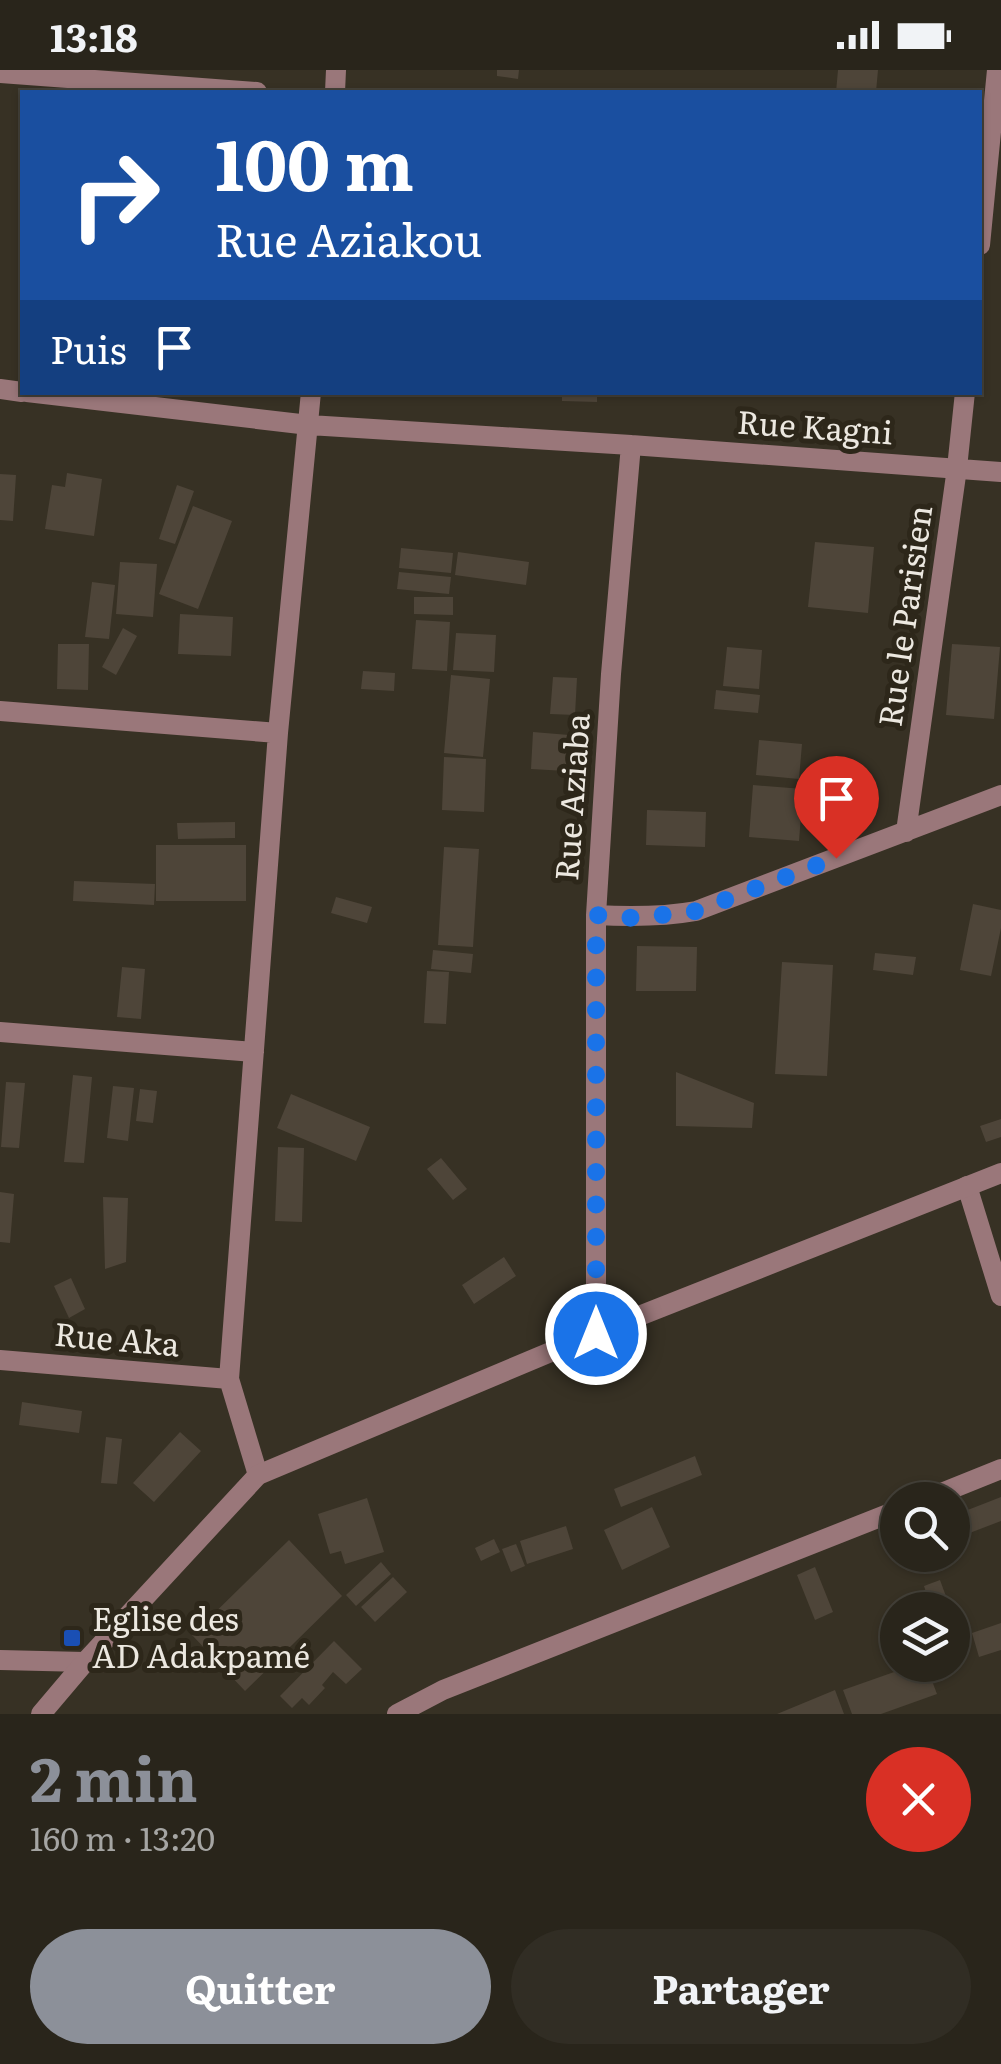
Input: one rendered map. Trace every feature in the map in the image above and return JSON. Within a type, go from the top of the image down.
[{"type":"street","points":[[982,226],[997,70]]},
{"type":"street","points":[[0,73],[230,90]]},
{"type":"street","name":"Rue Kagni","points":[[50,395],[309,426],[1001,472]]},
{"type":"street","points":[[258,1476],[229,1379],[278,733],[311,395]]},
{"type":"street","name":"Rue le Parisien","points":[[906,832],[964,395]]},
{"type":"street","name":"Rue Aziaba","points":[[596,1334],[596,915],[631,445]]},
{"type":"street","points":[[0,710],[278,733]]},
{"type":"street","points":[[596,915],[635,918],[696,911],[1001,795]]},
{"type":"street","points":[[0,1032],[254,1052]]},
{"type":"street","points":[[41,1714],[258,1476],[596,1334],[1001,1172]]},
{"type":"street","points":[[968,1186],[1001,1296]]},
{"type":"street","name":"Rue Aka","points":[[0,1360],[229,1379]]},
{"type":"street","points":[[969,1482],[1001,1469]]},
{"type":"street","points":[[396,1714],[443,1690],[880,1517]]},
{"type":"street","points":[[0,1660],[85,1662]]},
{"type":"building","points":[[497,70],[519,70],[518,79],[497,76]]},
{"type":"building","points":[[838,70],[878,70],[876,90],[836,90]]},
{"type":"building","points":[[562,395],[597,395],[597,402],[562,401]]},
{"type":"building","points":[[67,473],[102,479],[94,536],[45,529],[52,485],[65,487]]},
{"type":"building","points":[[0,474],[16,475],[13,521],[0,520]]},
{"type":"building","points":[[177,485],[194,491],[175,544],[159,539]]},
{"type":"building","points":[[193,506],[232,521],[198,609],[159,594]]},
{"type":"building","points":[[815,542],[874,547],[868,613],[808,607]]},
{"type":"building","points":[[401,548],[453,553],[451,573],[399,568]]},
{"type":"building","points":[[458,552],[529,562],[526,585],[455,575]]},
{"type":"building","points":[[120,562],[157,564],[153,617],[116,614]]},
{"type":"building","points":[[399,572],[451,577],[449,594],[397,589]]},
{"type":"building","points":[[92,582],[115,585],[109,639],[85,637]]},
{"type":"building","points":[[414,597],[453,597],[453,615],[414,614]]},
{"type":"building","points":[[180,614],[233,617],[231,656],[178,654]]},
{"type":"building","points":[[416,620],[450,622],[447,671],[412,669]]},
{"type":"building","points":[[123,628],[137,636],[116,675],[102,667]]},
{"type":"building","points":[[456,633],[496,635],[494,672],[453,670]]},
{"type":"building","points":[[58,644],[89,644],[88,690],[57,689]]},
{"type":"building","points":[[952,644],[1000,647],[994,719],[946,715]]},
{"type":"building","points":[[727,647],[762,650],[759,689],[723,686]]},
{"type":"building","points":[[363,671],[395,673],[394,691],[361,689]]},
{"type":"building","points":[[451,675],[490,679],[483,757],[444,753]]},
{"type":"building","points":[[553,677],[577,678],[575,715],[550,714]]},
{"type":"building","points":[[716,690],[760,695],[758,713],[714,709]]},
{"type":"building","points":[[533,732],[569,735],[566,771],[531,769]]},
{"type":"building","points":[[759,740],[802,744],[799,779],[756,775]]},
{"type":"building","points":[[444,757],[486,759],[484,812],[442,810]]},
{"type":"building","points":[[753,785],[803,789],[799,841],[749,837]]},
{"type":"building","points":[[825,785],[842,788],[836,824],[819,822]]},
{"type":"building","points":[[647,810],[706,812],[705,847],[646,845]]},
{"type":"building","points":[[235,822],[235,838],[178,839],[177,823]]},
{"type":"building","points":[[156,845],[246,845],[246,901],[156,901]]},
{"type":"building","points":[[444,847],[479,849],[473,947],[438,945]]},
{"type":"building","points":[[74,881],[155,884],[154,905],[73,901]]},
{"type":"building","points":[[336,897],[372,907],[367,923],[331,913]]},
{"type":"building","points":[[973,904],[1001,910],[991,976],[960,970]]},
{"type":"building","points":[[637,946],[697,947],[696,991],[636,991]]},
{"type":"building","points":[[433,950],[473,954],[471,973],[431,969]]},
{"type":"building","points":[[875,953],[916,957],[913,975],[873,970]]},
{"type":"building","points":[[782,962],[833,965],[827,1076],[775,1074]]},
{"type":"building","points":[[122,967],[145,969],[141,1019],[117,1017]]},
{"type":"building","points":[[427,971],[449,972],[446,1024],[424,1023]]},
{"type":"building","points":[[676,1072],[754,1103],[752,1128],[676,1126]]},
{"type":"building","points":[[73,1075],[92,1077],[84,1163],[64,1162]]},
{"type":"building","points":[[6,1082],[25,1083],[19,1148],[1,1147]]},
{"type":"building","points":[[113,1086],[134,1088],[128,1141],[107,1138]]},
{"type":"building","points":[[140,1089],[157,1091],[153,1123],[136,1121]]},
{"type":"building","points":[[291,1094],[370,1127],[356,1161],[277,1128]]},
{"type":"building","points":[[1001,1119],[1001,1137],[986,1142],[980,1126]]},
{"type":"building","points":[[278,1147],[304,1148],[302,1222],[275,1221]]},
{"type":"building","points":[[441,1158],[467,1189],[453,1200],[427,1169]]},
{"type":"building","points":[[0,1192],[14,1194],[10,1243],[0,1242]]},
{"type":"building","points":[[103,1197],[128,1198],[126,1262],[105,1269]]},
{"type":"building","points":[[504,1257],[516,1276],[474,1304],[462,1285]]},
{"type":"building","points":[[71,1278],[85,1309],[69,1318],[54,1286]]},
{"type":"building","points":[[22,1402],[82,1411],[79,1433],[19,1425]]},
{"type":"building","points":[[180,1432],[201,1451],[154,1502],[133,1483]]},
{"type":"building","points":[[106,1437],[122,1439],[117,1484],[101,1483]]},
{"type":"building","points":[[695,1456],[702,1475],[621,1507],[614,1489]]},
{"type":"building","points":[[1001,1497],[1001,1521],[970,1533],[970,1509]]},
{"type":"building","points":[[367,1498],[384,1552],[345,1564],[341,1551],[330,1554],[318,1514]]},
{"type":"building","points":[[652,1507],[670,1547],[622,1570],[604,1530]]},
{"type":"building","points":[[566,1526],[573,1549],[527,1564],[520,1541]]},
{"type":"building","points":[[494,1539],[500,1552],[481,1561],[475,1548]]},
{"type":"building","points":[[289,1540],[342,1596],[245,1691],[192,1635]]},
{"type":"building","points":[[516,1544],[525,1566],[511,1572],[502,1549]]},
{"type":"building","points":[[381,1562],[391,1574],[356,1606],[346,1595]]},
{"type":"building","points":[[815,1567],[833,1612],[815,1620],[797,1575]]},
{"type":"building","points":[[393,1577],[407,1592],[375,1622],[361,1607]]},
{"type":"building","points":[[940,1580],[944,1592],[926,1592],[924,1586]]},
{"type":"building","points":[[1001,1623],[1001,1650],[979,1657],[972,1633]]},
{"type":"building","points":[[334,1641],[362,1669],[346,1684],[333,1672],[309,1705],[302,1698],[292,1708],[280,1696]]},
{"type":"building","points":[[880,1677],[880,1682],[932,1682],[937,1694],[881,1714],[852,1714],[843,1690]]},
{"type":"building","points":[[835,1690],[844,1714],[777,1714]]},
{"type":"place","name":"Eglise des AD Adakpamé","points":[[72,1638]]},
{"type":"route","points":[[596,1334],[596,915],[635,918],[696,911],[836,858]]}]
